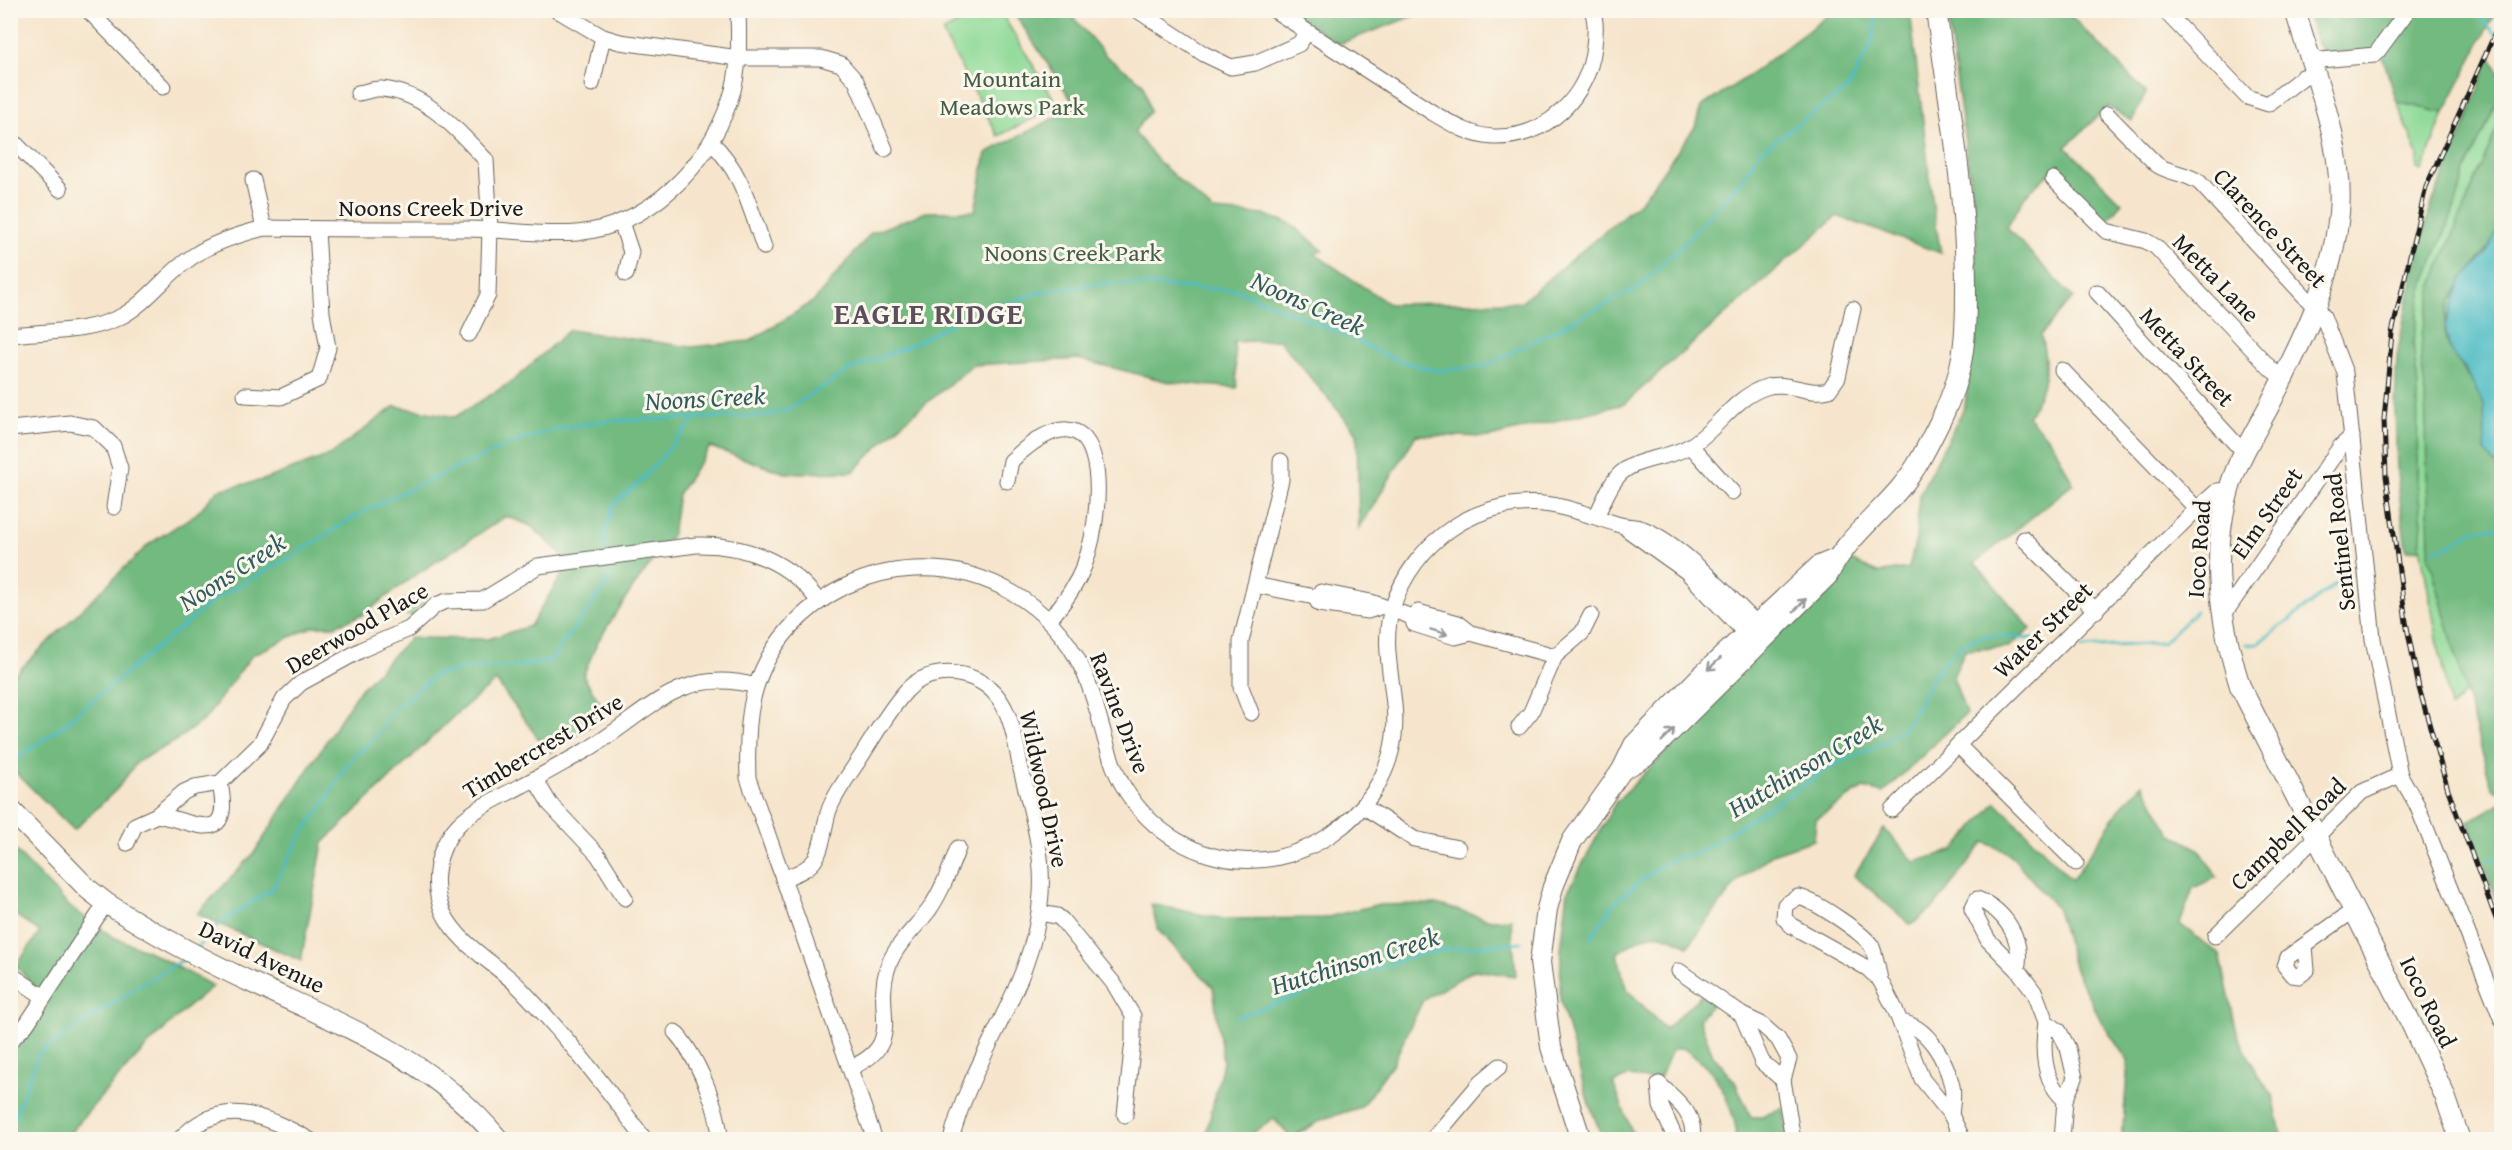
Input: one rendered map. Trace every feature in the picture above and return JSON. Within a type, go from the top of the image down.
[{"type":"main road","points":[[1581,1140],[1551,1047],[1540,955],[1553,887],[1572,841],[1622,770],[1645,757],[1819,566],[1836,559],[1893,498],[1919,462],[1945,411],[1960,367],[1966,318],[1966,253],[1936,10]]},
{"type":"main road","name":"Ioco Road","points":[[2295,10],[2332,132],[2339,176],[2339,212],[2334,248],[2324,291],[2246,450],[2229,490],[2219,573],[2222,617],[2226,644],[2240,686],[2445,1096],[2460,1140]]},
{"type":"main road","name":"David Avenue","points":[[10,809],[88,889],[106,903],[209,961],[393,1049],[453,1092],[480,1116],[499,1140]]},
{"type":"street","points":[[88,10],[163,87]]},
{"type":"street","points":[[557,10],[603,37],[621,42],[739,58],[821,58],[841,64],[856,81],[885,149]]},
{"type":"street","name":"Noons Creek Drive","points":[[10,335],[78,328],[117,318],[134,309],[195,254],[243,233],[264,228],[490,229],[577,232],[621,222],[658,203],[694,166],[711,142],[731,99],[739,58],[738,10]]},
{"type":"street","points":[[1137,10],[1204,54],[1231,67],[1255,63],[1299,44],[1307,32]]},
{"type":"street","points":[[1274,10],[1458,127],[1477,135],[1505,137],[1542,126],[1562,111],[1582,89],[1593,57],[1595,37],[1592,10]]},
{"type":"street","points":[[2164,10],[2247,97],[2268,104],[2312,68],[2375,55],[2408,10]]},
{"type":"street","points":[[592,84],[603,37]]},
{"type":"street","points":[[358,93],[382,89],[423,102],[443,117],[486,160],[490,229],[488,296],[469,334]]},
{"type":"street","name":"Clarence Street","points":[[2107,114],[2156,164],[2200,183],[2316,309]]},
{"type":"street","points":[[10,138],[60,189]]},
{"type":"street","points":[[711,142],[727,157],[740,178],[764,247]]},
{"type":"street","name":"Metta Lane","points":[[2053,179],[2106,231],[2146,241],[2156,247],[2272,370],[2283,378]]},
{"type":"street","points":[[253,180],[264,228]]},
{"type":"street","points":[[621,222],[631,252],[626,274]]},
{"type":"street","points":[[245,395],[281,397],[319,379],[328,348],[322,313],[317,230]]},
{"type":"street","name":"Metta Street","points":[[2097,292],[2235,443],[2246,450]]},
{"type":"street","points":[[1596,516],[1612,483],[1626,469],[1691,446],[1740,402],[1758,390],[1769,386],[1788,386],[1820,398],[1834,385],[1847,345],[1853,309]]},
{"type":"street","name":"Sentinel Road","points":[[2316,309],[2323,316],[2345,373],[2373,639],[2400,775],[2421,814],[2502,1020]]},
{"type":"street","points":[[2062,370],[2197,509]]},
{"type":"street","points":[[10,429],[70,423],[94,428],[113,446],[120,468],[114,507]]},
{"type":"street","points":[[1007,482],[1011,461],[1041,438],[1068,431],[1079,433],[1091,445],[1097,476],[1096,505],[1090,544],[1076,584],[1049,620]]},
{"type":"street","name":"Elm Street","points":[[2222,617],[2340,447],[2352,436]]},
{"type":"street","points":[[1691,446],[1731,492]]},
{"type":"street","points":[[1251,713],[1241,687],[1241,641],[1281,480],[1281,461]]},
{"type":"street","name":"Water Street","points":[[1892,810],[2197,509],[2217,491],[2229,490]]},
{"type":"street","name":"Ravine Drive","points":[[875,1140],[748,778],[746,726],[756,686],[784,635],[819,602],[856,580],[912,568],[939,569],[994,583],[1022,598],[1049,620],[1082,668],[1113,765],[1143,813],[1177,842],[1226,859],[1281,857],[1322,841],[1342,827],[1363,806],[1384,769],[1394,737],[1394,707],[1387,649],[1386,608],[1423,552],[1445,533],[1468,518],[1495,508],[1533,504],[1596,516],[1623,526],[1642,528],[1684,555],[1758,635]]},
{"type":"street","points":[[2024,539],[2096,610]]},
{"type":"street","name":"Deerwood Place","points":[[220,783],[260,744],[284,699],[301,683],[363,649],[409,629],[442,603],[483,600],[538,566],[709,544],[747,550],[792,573],[808,587],[819,602]]},
{"type":"street","points":[[1255,585],[1315,597],[1321,592],[1371,602],[1412,617],[1418,612],[1458,623],[1471,633],[1555,656]]},
{"type":"street","points":[[1520,727],[1531,712],[1555,656],[1582,633],[1591,615]]},
{"type":"street","name":"Wildwood Drive","points":[[783,879],[802,872],[814,860],[834,798],[899,699],[918,681],[942,673],[951,673],[972,678],[988,686],[1008,714],[1036,836],[1041,876],[1040,913],[1024,968],[964,1100],[951,1140]]},
{"type":"street","name":"Timbercrest Drive","points":[[645,1140],[615,1099],[522,990],[458,935],[440,903],[437,892],[437,869],[450,836],[480,808],[595,745],[686,685],[720,679],[756,686]]},
{"type":"street","points":[[1958,745],[2076,863]]},
{"type":"street","name":"Campbell Road","points":[[2215,936],[2362,792],[2400,775]]},
{"type":"street","points":[[535,779],[550,804],[598,855],[625,898]]},
{"type":"street","points":[[127,843],[135,825],[157,815],[189,789],[220,783],[224,809],[219,820],[213,824],[190,826],[157,815]]},
{"type":"street","points":[[1363,806],[1414,839],[1458,848]]},
{"type":"street","points":[[850,1068],[869,1058],[881,1045],[886,1027],[884,991],[887,969],[901,943],[933,904],[958,848]]},
{"type":"street","points":[[1880,980],[1867,968],[1792,926],[1784,918],[1785,905],[1798,897],[1808,898],[1858,931],[1871,945],[1880,980],[1900,1022],[1922,1079],[1952,1115],[1963,1140]]},
{"type":"street","points":[[10,1041],[26,1025],[106,903]]},
{"type":"street","points":[[2305,946],[2354,910]]},
{"type":"street","points":[[1040,913],[1057,916],[1062,920],[1128,1004],[1134,1025],[1125,1115]]},
{"type":"street","points":[[2017,969],[2035,993],[2046,1022],[2043,1042],[2046,1065],[2055,1092],[2065,1100]]},
{"type":"street","points":[[1678,971],[1742,1015],[1761,1024],[1778,1039],[1789,1059],[1782,1080],[1793,1140]]},
{"type":"street","points":[[10,974],[44,997]]},
{"type":"street","points":[[1742,1015],[1761,1062],[1782,1080]]},
{"type":"street","points":[[1900,1022],[1912,1023],[1929,1039],[1942,1059],[1952,1087],[1952,1115]]},
{"type":"street","points":[[2046,1022],[2059,1031],[2068,1048],[2075,1078],[2065,1100],[2062,1140]]},
{"type":"street","points":[[675,1032],[689,1050],[709,1095],[718,1120],[720,1140]]},
{"type":"street","points":[[1432,1140],[1481,1082],[1500,1066]]},
{"type":"street","points":[[1676,1140],[1661,1106],[1659,1084],[1685,1108],[1694,1127],[1692,1140]]},
{"type":"street","points":[[179,1140],[192,1127],[212,1117],[240,1113],[273,1120],[310,1140]]},
{"type":"green space","name":"Mountain Meadows Park","points":[[981,11],[1000,11],[1058,106],[998,136],[942,32]]},
{"type":"green space","name":"Noons Creek Park","points":[[1013,11],[1068,11],[1107,57],[1143,83],[1150,111],[1134,132],[1160,163],[1213,211],[1265,215],[1289,223],[1323,250],[1315,254],[1389,304],[1521,302],[1642,200],[1695,127],[1701,107],[1747,77],[1827,16],[1828,11],[1910,11],[1934,214],[1941,253],[1837,216],[1624,404],[1490,437],[1416,435],[1359,529],[1357,433],[1279,340],[1234,342],[1237,388],[1169,382],[1078,359],[973,365],[901,424],[853,472],[785,473],[710,447],[678,494],[672,535],[634,586],[598,641],[583,676],[608,715],[549,753],[496,681],[456,714],[323,843],[301,961],[197,914],[254,853],[358,692],[410,638],[488,639],[530,626],[570,562],[531,526],[506,516],[414,576],[362,615],[334,626],[314,626],[252,655],[205,719],[175,741],[137,762],[117,789],[74,830],[11,768],[11,678],[149,544],[196,514],[218,490],[263,480],[330,455],[395,406],[455,417],[513,381],[569,330],[691,347],[750,341],[814,301],[871,233],[926,212],[975,211],[986,153],[1076,107]]},
{"type":"green space","points":[[1287,11],[1427,11],[1339,44]]},
{"type":"green space","points":[[1947,11],[2066,11],[2146,93],[2132,121],[2108,106],[2066,147],[2122,203],[2106,221],[2053,170],[2025,196],[2007,228],[2073,297],[2041,335],[2045,358],[2044,378],[2039,396],[2028,417],[2053,443],[2073,484],[1975,563],[2031,629],[2009,647],[1965,650],[1953,677],[1966,714],[1883,793],[1863,788],[1816,819],[1814,840],[1772,854],[1738,881],[1688,946],[1667,937],[1652,935],[1617,953],[1626,988],[1665,1029],[1701,995],[1713,1003],[1699,1019],[1713,1055],[1735,1082],[1751,1117],[1762,1117],[1783,1107],[1788,1136],[1774,1134],[1767,1139],[1734,1139],[1735,1123],[1722,1088],[1706,1067],[1683,1048],[1672,1050],[1661,1076],[1651,1080],[1630,1076],[1613,1083],[1635,1139],[1603,1139],[1588,1101],[1560,999],[1561,949],[1568,891],[1615,803],[1705,713],[1743,668],[1851,560],[1877,573],[1909,568],[1916,539],[1919,495],[1965,406],[1971,351],[1977,230]]},
{"type":"green space","points":[[2307,11],[2496,11],[2444,113],[2397,102],[2381,51],[2323,53],[2316,42]]},
{"type":"green space","points":[[2490,56],[2500,74],[2501,94],[2465,171],[2455,207],[2422,289],[2413,342],[2418,387],[2417,483],[2422,522],[2420,549],[2406,551],[2397,473],[2395,411],[2397,356],[2417,251],[2433,201],[2469,116]]},
{"type":"green space","points":[[2501,74],[2501,464],[2491,464],[2501,657],[2450,708],[2410,492],[2407,424],[2416,294],[2458,169]]},
{"type":"green space","points":[[2397,102],[2444,113],[2422,171],[2417,169],[2418,155]]},
{"type":"green space","points":[[2501,118],[2501,223],[2495,237],[2452,298],[2445,326],[2449,348],[2481,396],[2485,418],[2485,447],[2501,474],[2501,793],[2494,790],[2489,778],[2429,557],[2425,390],[2421,360],[2422,334],[2435,278]]},
{"type":"green space","points":[[424,590],[429,599],[414,611],[412,616],[403,614],[401,602],[409,597],[412,600]]},
{"type":"green space","points":[[2143,784],[2171,834],[2200,850],[2217,877],[2193,888],[2180,924],[2220,955],[2237,1033],[2258,1075],[2273,1095],[2282,1139],[2122,1139],[2128,1061],[2101,1021],[2075,970],[2057,909],[2009,853],[1984,842],[1934,907],[1911,925],[1854,875],[1884,829],[1915,862],[1954,850],[1996,802],[2072,880],[2124,803]]},
{"type":"green space","points":[[2502,802],[2501,911],[2468,822]]},
{"type":"green space","points":[[10,845],[69,906],[113,937],[148,951],[213,986],[135,1059],[65,1139],[11,1139],[11,1041],[44,997],[16,966],[40,932],[11,912]]},
{"type":"green space","points":[[1151,904],[1223,919],[1324,918],[1375,905],[1436,904],[1491,920],[1511,919],[1516,976],[1474,970],[1423,1000],[1393,1063],[1361,1107],[1323,1119],[1291,1138],[1274,1119],[1244,1139],[1205,1139],[1223,1062],[1213,987],[1158,930]]},
{"type":"water","points":[[2501,222],[2502,463],[2493,463],[2485,451],[2484,405],[2465,368],[2455,358],[2449,346],[2445,326],[2461,280],[2485,255]]},
{"type":"waterway","name":"Noons Creek","points":[[10,763],[61,727],[215,599],[296,554],[359,514],[401,493],[512,443],[560,428],[604,421],[761,416],[785,411],[851,369],[916,343],[956,320],[1041,292],[1106,283],[1236,290],[1348,336],[1390,358],[1437,371],[1485,366],[1639,287],[1682,245],[1742,180],[1759,152],[1848,88],[1872,43],[1877,10]]},
{"type":"waterway","name":"Noons Creek","points":[[2473,10],[2502,40]]},
{"type":"waterway","points":[[2486,10],[2490,12]]},
{"type":"waterway","points":[[606,552],[604,537],[614,503],[638,484],[696,418]]},
{"type":"waterway","name":"Hutchinson Creek","points":[[2434,549],[2454,544],[2478,529],[2502,527]]},
{"type":"waterway","points":[[198,948],[211,930],[273,888],[299,839],[348,763],[375,737],[394,709],[435,675],[474,667],[507,667],[549,662],[609,581],[607,562]]},
{"type":"waterway","name":"Hutchinson Creek","points":[[2246,644],[2259,643],[2350,573]]},
{"type":"waterway","name":"Hutchinson Creek","points":[[2082,648],[2163,643],[2196,611]]},
{"type":"waterway","name":"Hutchinson Creek","points":[[1591,938],[1614,903],[1640,881],[1672,859],[1697,853],[1822,772],[1894,736],[1910,719],[1943,663],[1958,648],[1976,639],[1989,636],[2032,639]]},
{"type":"waterway","points":[[2490,860],[2500,856]]},
{"type":"waterway","name":"Hutchinson Creek","points":[[1237,1017],[1406,958],[1442,950],[1521,942]]},
{"type":"waterway","points":[[10,1128],[39,1053],[130,991],[186,958]]},
{"type":"railway","points":[[2502,18],[2426,187],[2392,333],[2384,419],[2386,476],[2406,622],[2419,688],[2448,790],[2502,935]]},
{"type":"district","name":"EAGLE RIDGE","points":[[929,314]]}]
